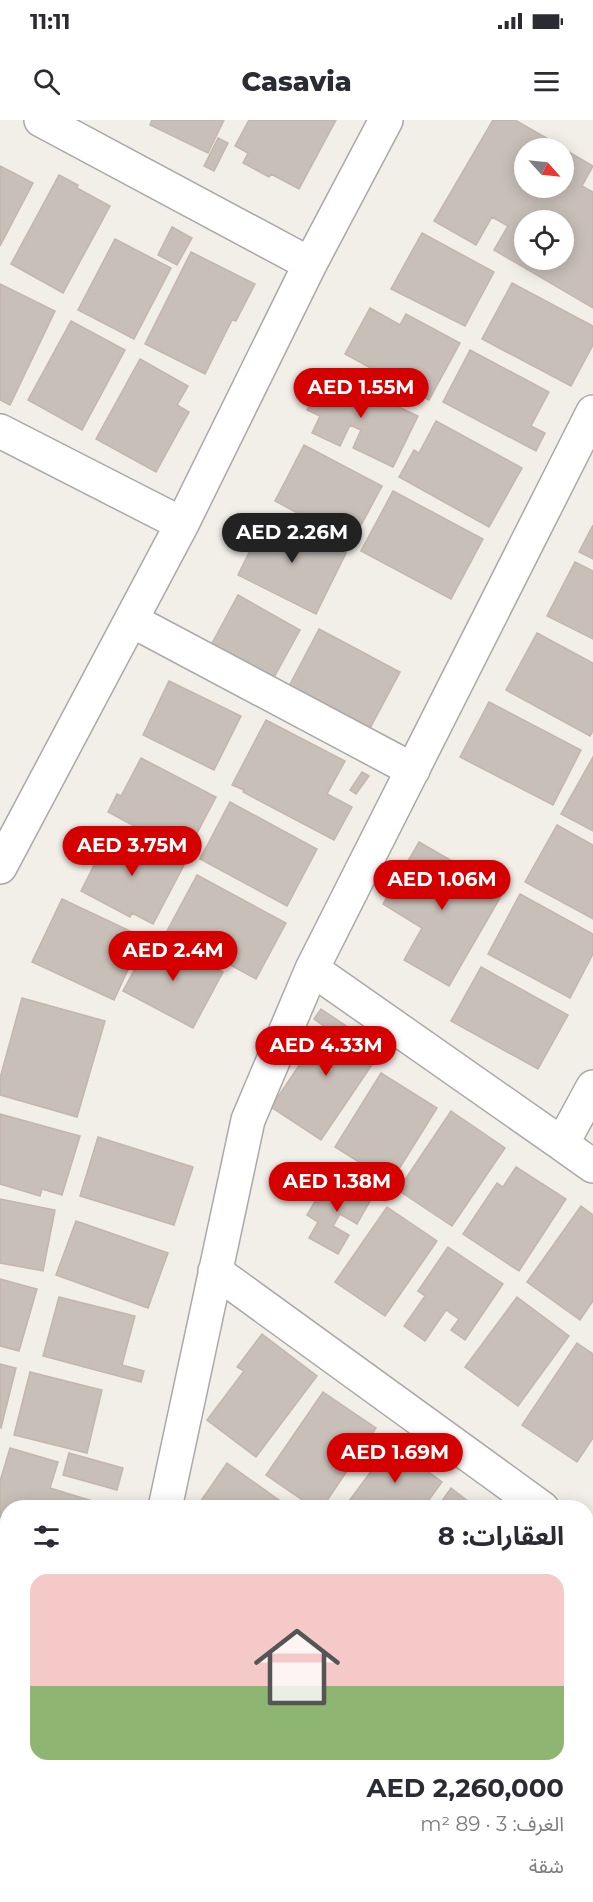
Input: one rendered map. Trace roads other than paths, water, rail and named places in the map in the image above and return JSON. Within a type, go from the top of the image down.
[{"type":"street","points":[[41,120],[310,264]]},
{"type":"street","points":[[0,867],[182,524],[310,264],[386,120]]},
{"type":"street","points":[[167,1500],[248,1120],[312,969],[593,412]]},
{"type":"street","points":[[0,431],[182,524]]},
{"type":"street","points":[[131,620],[413,770]]},
{"type":"street","points":[[312,969],[593,1166]]},
{"type":"street","points":[[562,1144],[593,1087]]},
{"type":"street","points":[[215,1271],[531,1500]]}]
